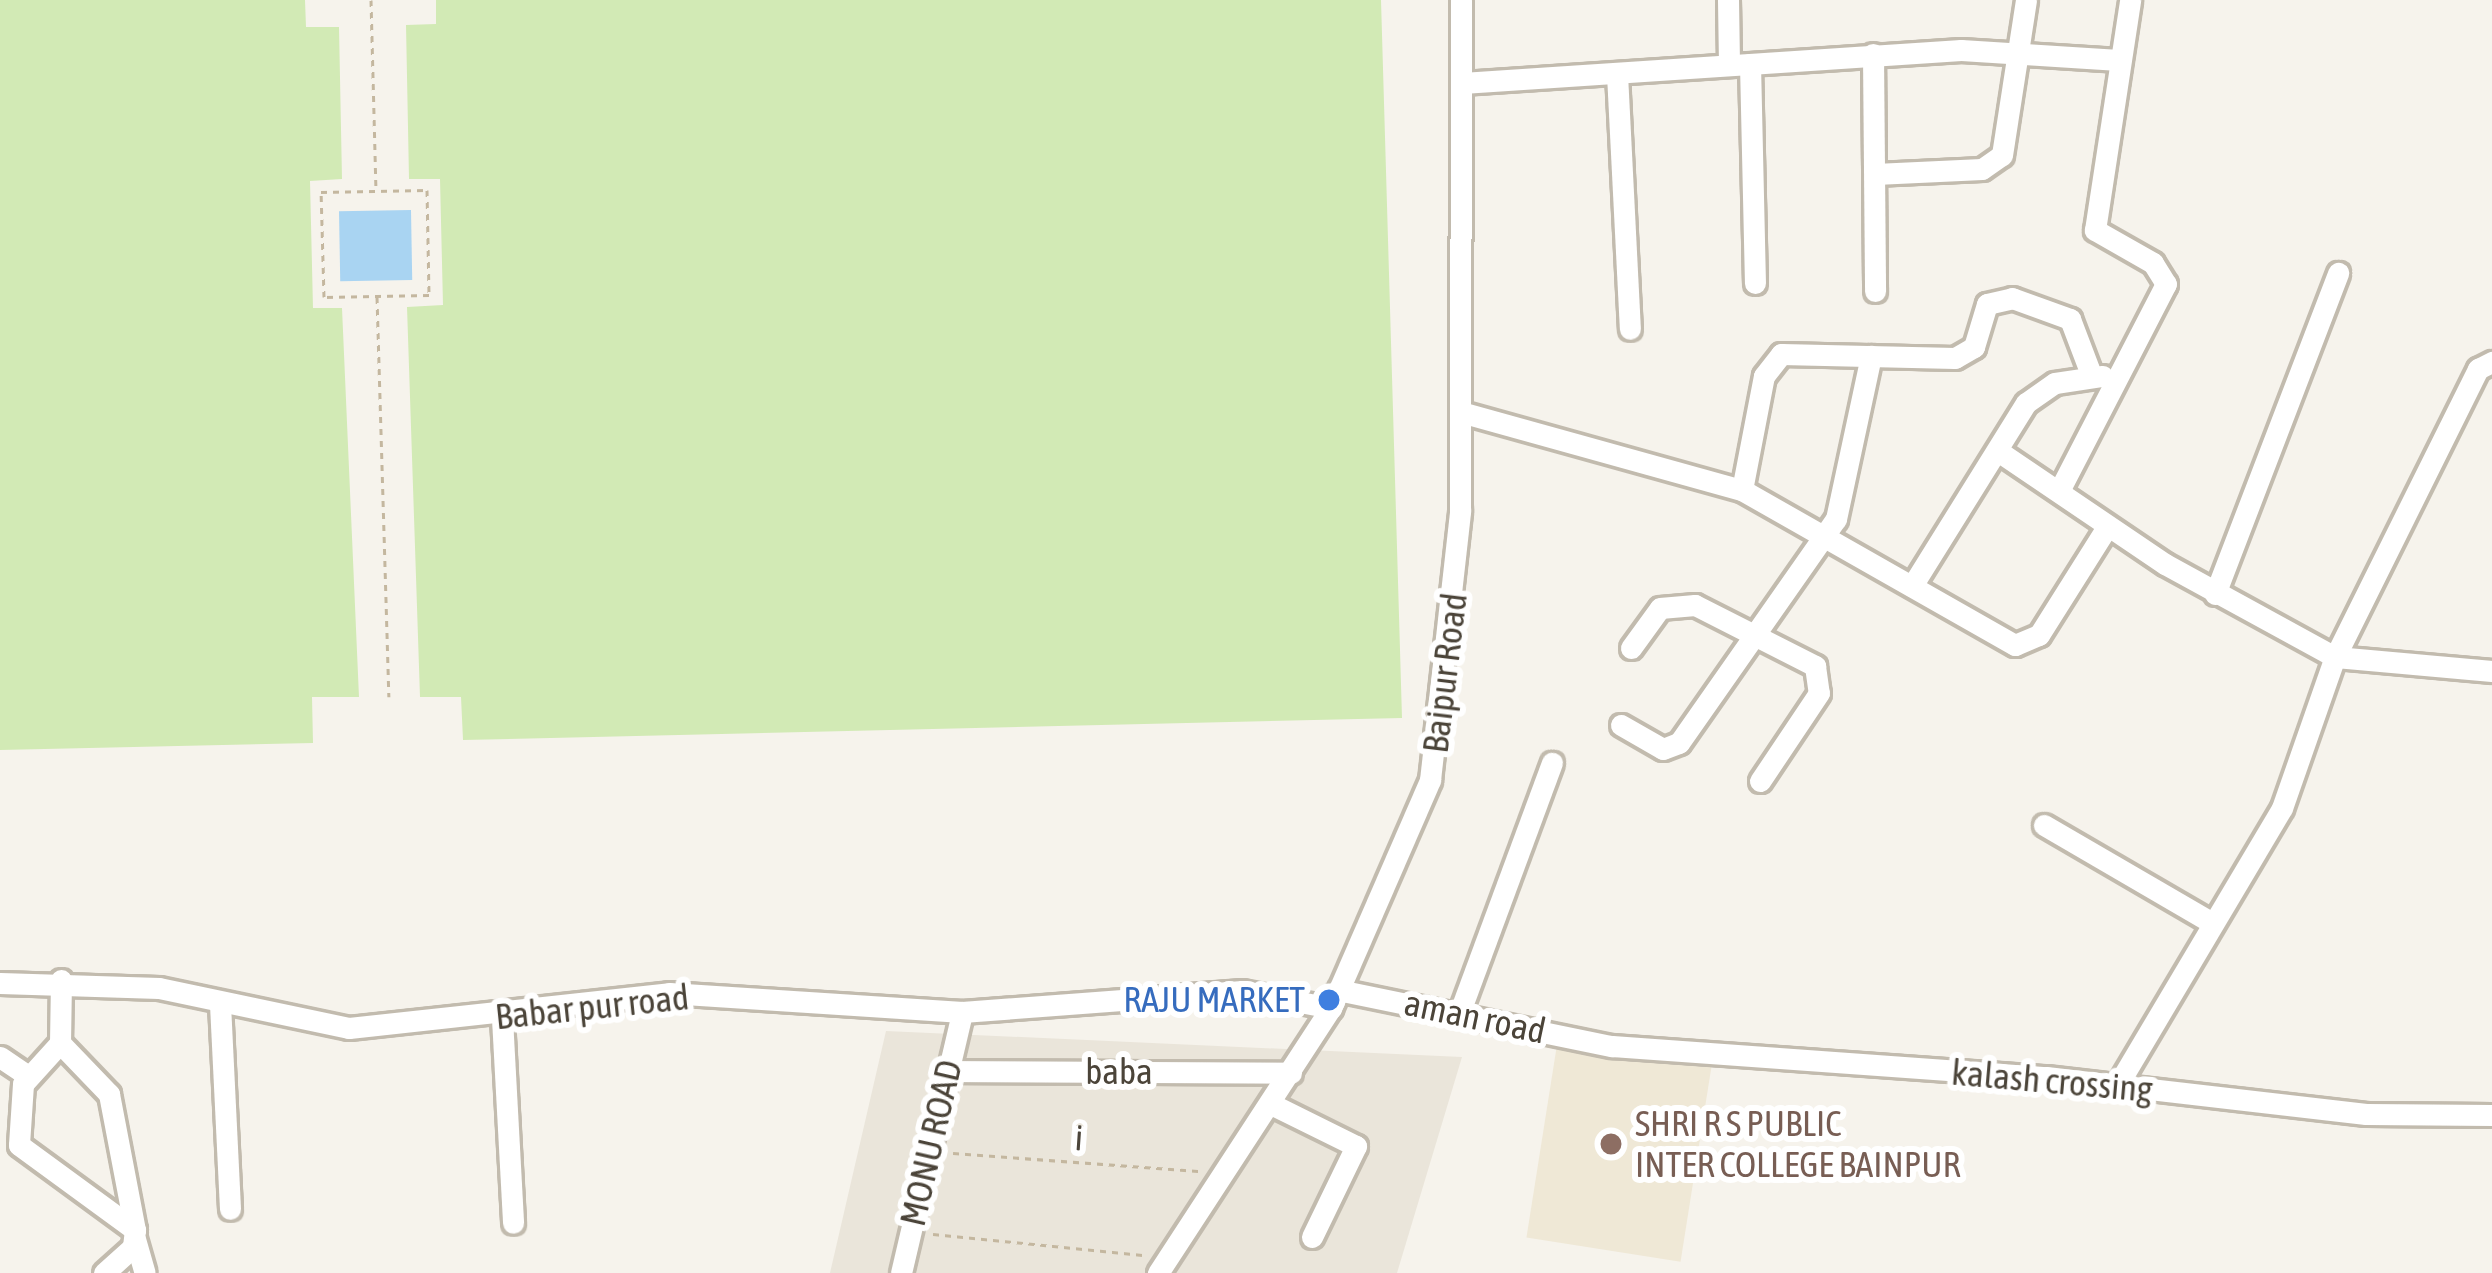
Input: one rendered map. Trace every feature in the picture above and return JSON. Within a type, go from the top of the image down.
[{"type":"street","name":"Baipur Road","points":[[1161,1265],[1292,1073],[1334,999],[1439,741],[1464,413],[1461,0]]},
{"type":"street","points":[[1728,0],[1740,64],[1755,283]]},
{"type":"street","points":[[1875,174],[1993,164],[2007,142],[2026,0]]},
{"type":"street","points":[[2059,491],[2166,284],[2153,263],[2095,230],[2130,0]]},
{"type":"street","points":[[1462,83],[1873,54],[2020,53],[2119,60]]},
{"type":"street","points":[[1873,54],[1875,291]]},
{"type":"street","points":[[1617,74],[1630,329]]},
{"type":"street","points":[[2215,594],[2338,273]]},
{"type":"street","points":[[1742,490],[1770,362],[1799,350],[1871,356],[1966,354],[1988,304],[2012,298],[2070,319],[2092,377]]},
{"type":"street","points":[[1622,725],[1671,748],[1846,501],[1871,356]]},
{"type":"street","points":[[2117,1086],[2210,921],[2282,808],[2335,657],[2478,369],[2492,362]]},
{"type":"street","points":[[1912,586],[2039,388],[2122,373]]},
{"type":"street","points":[[1464,413],[1742,490],[2004,641],[2028,644],[2107,527]]},
{"type":"street","points":[[1997,451],[2215,594],[2335,657],[2492,671]]},
{"type":"street","points":[[1631,648],[1674,603],[1756,629],[1815,666],[1823,682],[1760,781]]},
{"type":"street","points":[[1459,1014],[1552,763]]},
{"type":"street","points":[[2044,825],[2210,921]]},
{"type":"street","points":[[61,980],[60,1043],[27,1076],[16,1121],[26,1155],[135,1234]]},
{"type":"street","name":"Babar pur road","points":[[0,983],[61,980],[349,1028],[502,1018],[669,993],[962,1012],[1226,991],[1334,999]]},
{"type":"street","name":"aman road","points":[[1334,999],[1459,1014],[1612,1046]]},
{"type":"street","points":[[220,1004],[230,1209]]},
{"type":"street","name":"MONU ROAD","points":[[901,1273],[962,1012]]},
{"type":"street","points":[[502,1018],[513,1223]]},
{"type":"street","points":[[60,1043],[109,1094],[145,1273]]},
{"type":"street","name":"kalash crossing","points":[[1612,1046],[2117,1086],[2366,1114],[2492,1115]]},
{"type":"street","points":[[0,1057],[27,1076]]},
{"type":"street","name":"baba","points":[[947,1071],[1292,1073]]},
{"type":"street","points":[[1270,1104],[1356,1146],[1312,1237]]},
{"type":"street","points":[[104,1273],[135,1234]]},
{"type":"path","points":[[371,0],[376,191]]},
{"type":"path","points":[[428,190],[429,295],[324,297],[322,192],[376,191],[428,190]]},
{"type":"path","points":[[377,296],[389,697]]},
{"type":"path","name":"i","points":[[929,1151],[1226,1173]]},
{"type":"path","points":[[911,1232],[1161,1265]]},
{"type":"shaded area","points":[[886,1031],[1462,1057],[1397,1273],[830,1273]]},
{"type":"shaded area","name":"SHRI R S PUBLIC INTER COLLEGE BAINPUR","points":[[1559,1032],[1713,1056],[1681,1262],[1526,1237]]},
{"type":"green space","points":[[0,0],[305,0],[306,27],[339,27],[342,179],[310,181],[313,308],[342,308],[359,697],[312,697],[313,743],[0,750]]},
{"type":"green space","points":[[436,0],[1381,0],[1402,718],[463,740],[461,697],[420,697],[407,307],[443,305],[440,179],[409,179],[406,25],[436,24]]},
{"type":"water","points":[[411,210],[412,280],[340,281],[339,211]]},
{"type":"place","name":"RAJU MARKET","points":[[1329,1000]]},
{"type":"place","name":"SHRI R S PUBLIC INTER COLLEGE BAINPUR","points":[[1611,1144]]}]
